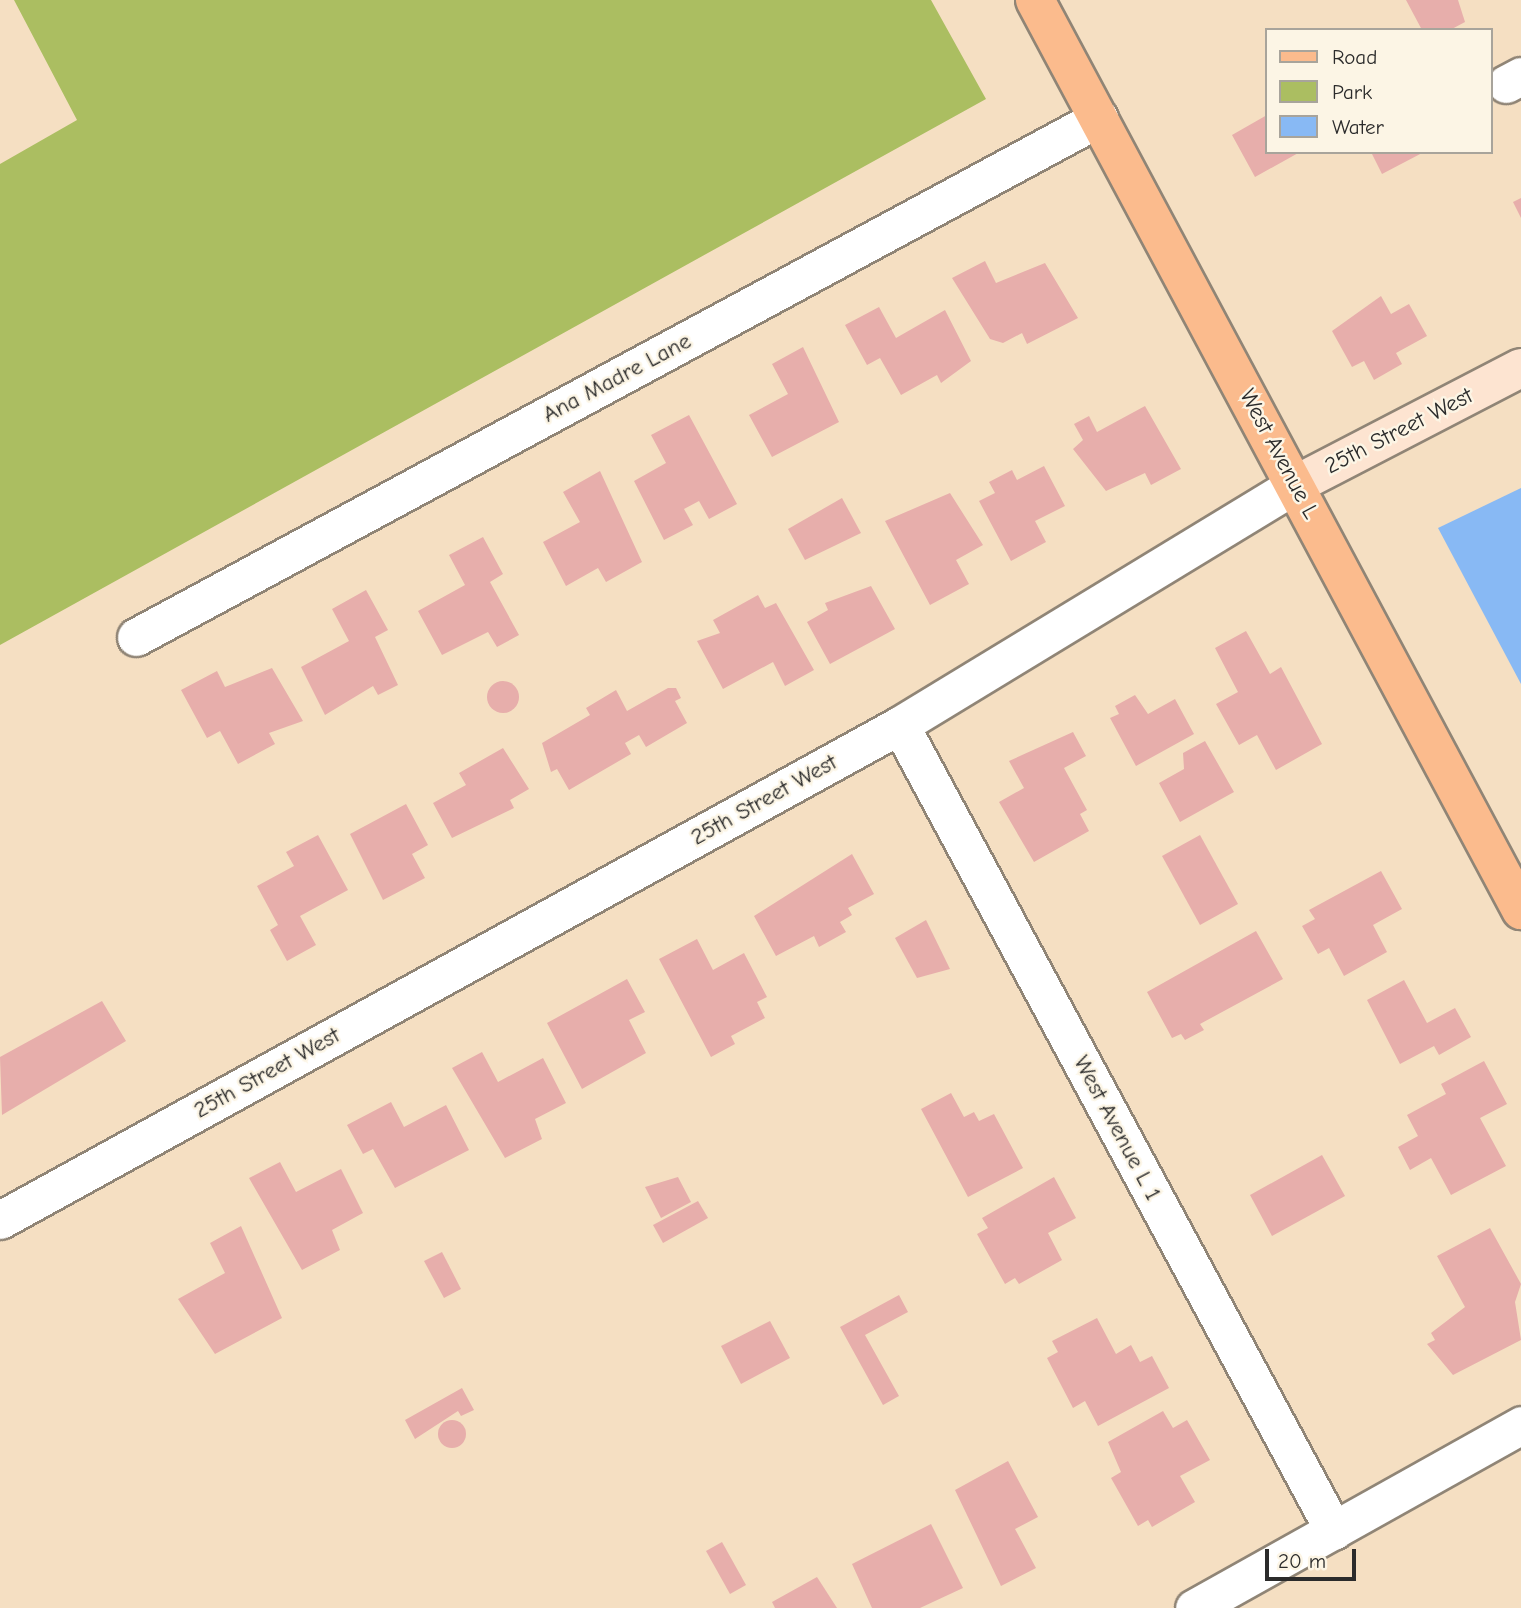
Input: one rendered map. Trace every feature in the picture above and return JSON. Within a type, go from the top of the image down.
[{"type":"main road","name":"West Avenue L","points":[[1035,0],[1521,910]]},
{"type":"street","name":"Ana Madre Lane","points":[[136,637],[1099,118]]},
{"type":"street","name":"25th Street West","points":[[0,1220],[900,725],[1295,485],[1521,368]]},
{"type":"street","name":"West Avenue L 1","points":[[900,725],[1334,1531]]},
{"type":"street","points":[[1194,1608],[1521,1425]]},
{"type":"green space","points":[[14,0],[931,0],[986,99],[0,645],[0,164],[77,120]]},
{"type":"water","points":[[1521,488],[1521,684],[1438,528]]},
{"type":"building","points":[[1406,0],[1458,0],[1465,22],[1454,28],[1421,28]]},
{"type":"building","points":[[1266,116],[1266,154],[1296,154],[1255,177],[1232,135]]},
{"type":"building","points":[[1372,154],[1420,154],[1382,174]]},
{"type":"building","points":[[1521,198],[1521,218],[1513,202]]},
{"type":"building","points":[[985,261],[996,283],[1045,263],[1078,318],[1027,344],[1022,333],[1003,343],[990,339],[952,278]]},
{"type":"building","points":[[1381,296],[1391,314],[1409,304],[1427,336],[1396,353],[1402,364],[1374,380],[1364,361],[1352,367],[1332,331]]},
{"type":"building","points":[[879,307],[896,338],[945,310],[971,361],[941,383],[937,375],[901,395],[880,358],[867,365],[845,325]]},
{"type":"building","points":[[803,347],[839,422],[772,457],[749,415],[788,394],[772,364]]},
{"type":"building","points":[[1145,406],[1181,469],[1151,485],[1145,473],[1106,491],[1073,449],[1083,440],[1074,424],[1089,416],[1097,432]]},
{"type":"building","points":[[689,415],[737,504],[709,519],[699,501],[684,509],[693,525],[664,540],[634,481],[666,463],[651,435]]},
{"type":"building","points":[[1044,466],[1065,506],[1035,521],[1046,542],[1011,561],[979,501],[995,493],[989,482],[1012,470],[1017,480]]},
{"type":"building","points":[[600,471],[642,562],[606,582],[598,568],[566,586],[543,542],[580,522],[563,492]]},
{"type":"building","points":[[950,493],[983,545],[956,560],[969,584],[930,605],[885,521]]},
{"type":"building","points":[[842,498],[861,533],[805,560],[788,529]]},
{"type":"building","points":[[483,537],[503,574],[490,582],[519,635],[497,647],[488,632],[442,655],[418,611],[465,585],[449,555]]},
{"type":"building","points":[[871,586],[895,629],[830,664],[807,622],[828,610],[825,603]]},
{"type":"building","points":[[366,590],[388,630],[375,637],[398,685],[378,695],[373,686],[325,715],[301,667],[349,641],[332,609]]},
{"type":"building","points":[[758,595],[765,608],[776,603],[814,670],[785,686],[773,662],[723,689],[697,641],[720,633],[713,620]]},
{"type":"building","points":[[1246,631],[1270,674],[1281,667],[1322,744],[1276,770],[1257,735],[1239,745],[1216,704],[1238,692],[1215,648]]},
{"type":"building","points":[[272,668],[303,721],[269,733],[275,744],[238,764],[220,731],[207,738],[181,690],[217,671],[225,687]]},
{"type":"building","points":[[503,681],[515,685],[519,697],[515,709],[503,713],[491,709],[487,697],[491,685]]},
{"type":"building","points":[[668,688],[676,688],[681,698],[675,701],[687,723],[646,747],[639,735],[625,743],[631,754],[569,790],[557,769],[551,772],[542,743],[590,715],[586,708],[616,690],[627,711]]},
{"type":"building","points":[[1135,695],[1148,714],[1175,699],[1194,734],[1136,766],[1110,718],[1119,714],[1115,706]]},
{"type":"building","points":[[1073,732],[1086,756],[1064,768],[1087,810],[1080,814],[1089,831],[1034,862],[999,802],[1024,788],[1009,761]]},
{"type":"building","points":[[1205,741],[1234,792],[1180,822],[1159,783],[1184,769],[1183,753]]},
{"type":"building","points":[[503,748],[529,789],[510,800],[514,808],[452,838],[433,803],[466,785],[459,773]]},
{"type":"building","points":[[406,804],[428,845],[412,854],[425,878],[383,900],[350,834]]},
{"type":"building","points":[[318,835],[348,890],[300,916],[316,945],[287,961],[270,930],[278,925],[257,886],[294,866],[286,852]]},
{"type":"building","points":[[1200,835],[1238,904],[1200,925],[1162,856]]},
{"type":"building","points":[[852,854],[874,894],[848,908],[852,915],[840,922],[846,932],[819,947],[814,936],[776,956],[754,916]]},
{"type":"building","points":[[1381,871],[1402,909],[1373,925],[1387,952],[1344,976],[1329,948],[1318,954],[1302,926],[1315,919],[1309,910]]},
{"type":"building","points":[[926,920],[950,969],[917,978],[895,938]]},
{"type":"building","points":[[1256,931],[1283,979],[1200,1024],[1204,1030],[1185,1040],[1181,1034],[1172,1038],[1147,992]]},
{"type":"building","points":[[697,939],[713,970],[744,953],[767,997],[757,1002],[765,1018],[731,1036],[735,1044],[711,1057],[659,959]]},
{"type":"building","points":[[627,979],[645,1012],[629,1020],[646,1053],[582,1089],[547,1023]]},
{"type":"building","points":[[1404,980],[1427,1023],[1455,1008],[1471,1037],[1439,1055],[1434,1046],[1400,1064],[1367,1000]]},
{"type":"building","points":[[102,1001],[126,1041],[2,1115],[0,1057]]},
{"type":"building","points":[[482,1052],[498,1082],[543,1058],[566,1103],[535,1119],[542,1139],[505,1158],[452,1068]]},
{"type":"building","points":[[1484,1061],[1507,1104],[1480,1118],[1506,1166],[1451,1195],[1431,1158],[1410,1170],[1398,1147],[1418,1136],[1407,1115],[1446,1094],[1441,1084]]},
{"type":"building","points":[[951,1093],[964,1117],[974,1112],[979,1121],[994,1114],[1023,1168],[968,1197],[921,1109]]},
{"type":"building","points":[[391,1102],[404,1127],[446,1105],[469,1150],[395,1188],[373,1149],[363,1154],[347,1125]]},
{"type":"building","points":[[1322,1155],[1345,1196],[1272,1236],[1250,1195]]},
{"type":"building","points":[[280,1162],[296,1192],[341,1169],[363,1213],[332,1230],[340,1250],[302,1270],[249,1178]]},
{"type":"building","points":[[678,1177],[691,1202],[661,1218],[645,1187]]},
{"type":"building","points":[[1054,1177],[1076,1218],[1048,1233],[1062,1260],[1019,1284],[1015,1278],[1005,1284],[977,1234],[988,1228],[982,1218]]},
{"type":"building","points":[[698,1201],[708,1218],[663,1243],[653,1225]]},
{"type":"building","points":[[241,1226],[282,1318],[215,1354],[178,1299],[225,1273],[210,1243]]},
{"type":"building","points":[[1490,1228],[1521,1284],[1515,1302],[1521,1340],[1453,1375],[1427,1344],[1435,1340],[1431,1333],[1465,1307],[1437,1256]]},
{"type":"building","points":[[442,1252],[461,1289],[444,1298],[424,1261]]},
{"type":"building","points":[[899,1295],[908,1312],[865,1335],[899,1396],[883,1405],[840,1327]]},
{"type":"building","points":[[1097,1318],[1116,1354],[1131,1345],[1140,1362],[1152,1356],[1169,1388],[1098,1426],[1085,1401],[1073,1408],[1047,1358],[1058,1352],[1052,1341]]},
{"type":"building","points":[[770,1321],[790,1358],[741,1384],[721,1346]]},
{"type":"building","points":[[462,1388],[474,1410],[461,1416],[458,1411],[415,1439],[405,1420]]},
{"type":"building","points":[[1163,1411],[1173,1428],[1187,1420],[1210,1460],[1180,1476],[1195,1502],[1152,1527],[1148,1520],[1138,1526],[1111,1478],[1121,1472],[1108,1442]]},
{"type":"building","points":[[452,1420],[462,1424],[466,1434],[462,1444],[452,1448],[442,1444],[438,1434],[442,1424]]},
{"type":"building","points":[[1008,1461],[1038,1517],[1015,1529],[1036,1568],[1001,1586],[955,1490]]},
{"type":"building","points":[[931,1524],[963,1588],[920,1608],[872,1608],[852,1564]]},
{"type":"building","points":[[722,1542],[746,1585],[730,1594],[706,1551]]},
{"type":"building","points":[[817,1577],[837,1608],[775,1608],[772,1602]]}]
